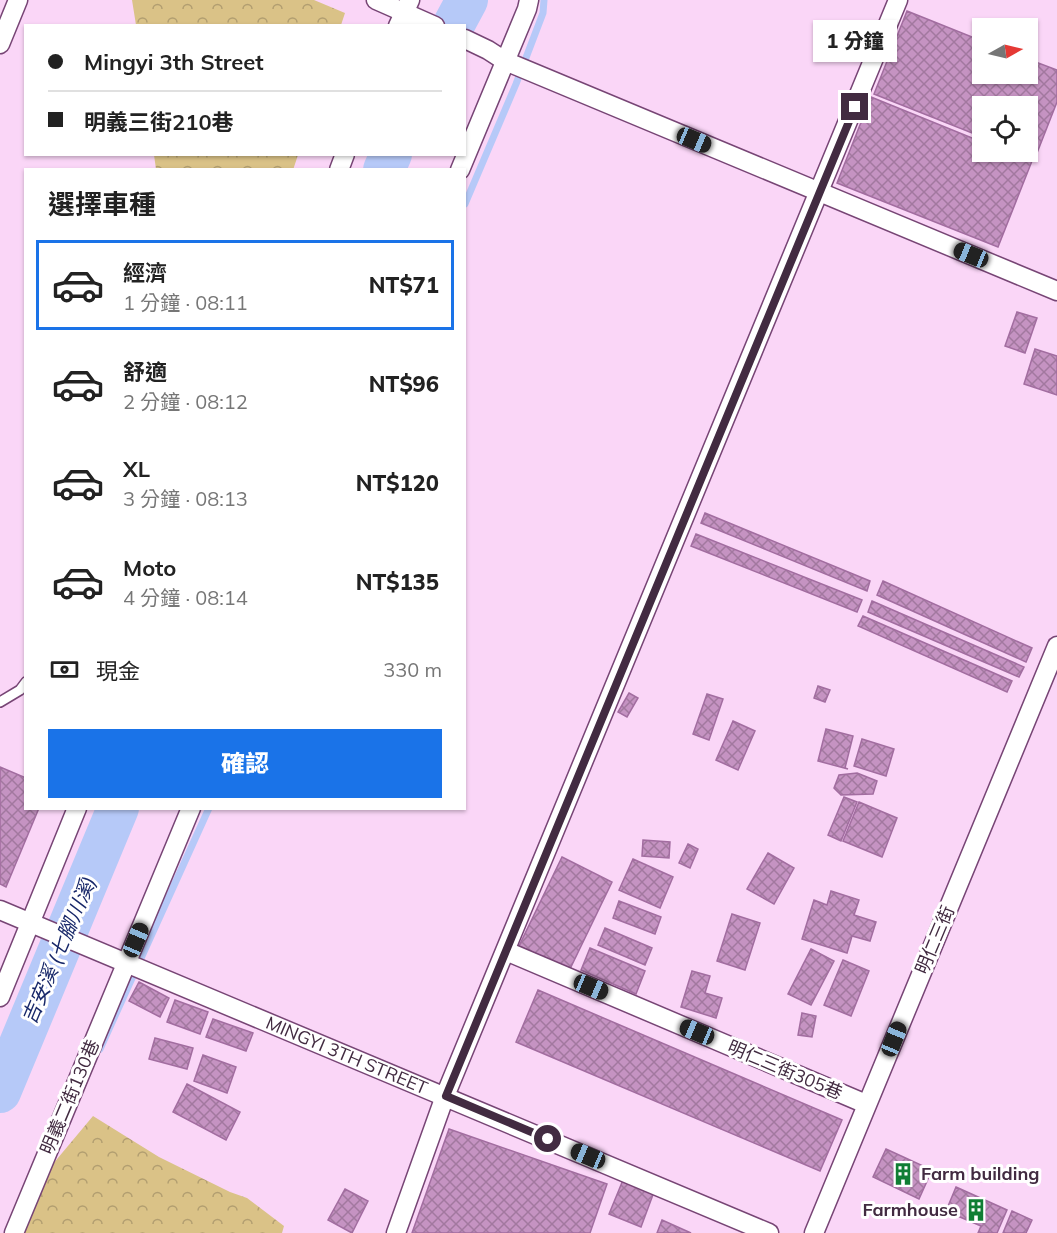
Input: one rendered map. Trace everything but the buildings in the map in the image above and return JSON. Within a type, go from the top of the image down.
[{"type":"street","points":[[0,44],[18,0]]},
{"type":"street","points":[[376,0],[430,24]]},
{"type":"street","points":[[466,155],[529,0]]},
{"type":"street","points":[[396,1233],[446,1096],[898,0]]},
{"type":"street","points":[[466,39],[505,61],[1057,291]]},
{"type":"street","name":"明仁三街","points":[[814,1233],[1057,646]]},
{"type":"street","points":[[0,996],[76,810]]},
{"type":"street","name":"明義二街130巷","points":[[14,1233],[190,810]]},
{"type":"street","name":"MINGYI 3TH STREET","points":[[0,910],[769,1233]]},
{"type":"street","name":"明仁三街305巷","points":[[506,951],[866,1104]]},
{"type":"lane","points":[[0,702],[20,690],[24,685]]},
{"type":"green space","points":[[132,0],[314,0],[345,13],[341,24],[136,24]]},
{"type":"green space","points":[[154,156],[298,156],[294,168],[156,168]]},
{"type":"green space","points":[[93,1116],[159,1157],[247,1198],[284,1226],[282,1233],[17,1233],[37,1183]]},
{"type":"waterway","name":"吉安溪 (七腳川溪)","points":[[454,24],[467,0]]},
{"type":"waterway","points":[[466,202],[516,84],[543,13],[544,0]]},
{"type":"waterway","name":"吉安溪 (七腳川溪)","points":[[385,168],[390,156]]},
{"type":"waterway","name":"吉安溪 (七腳川溪)","points":[[0,1092],[117,810]]},
{"type":"waterway","points":[[100,1049],[208,810]]},
{"type":"place","name":"Farm building","points":[[903,1174]]},
{"type":"place","name":"Farmhouse","points":[[976,1210]]},
{"type":"route","points":[[548,1139],[446,1096],[855,107]]}]
